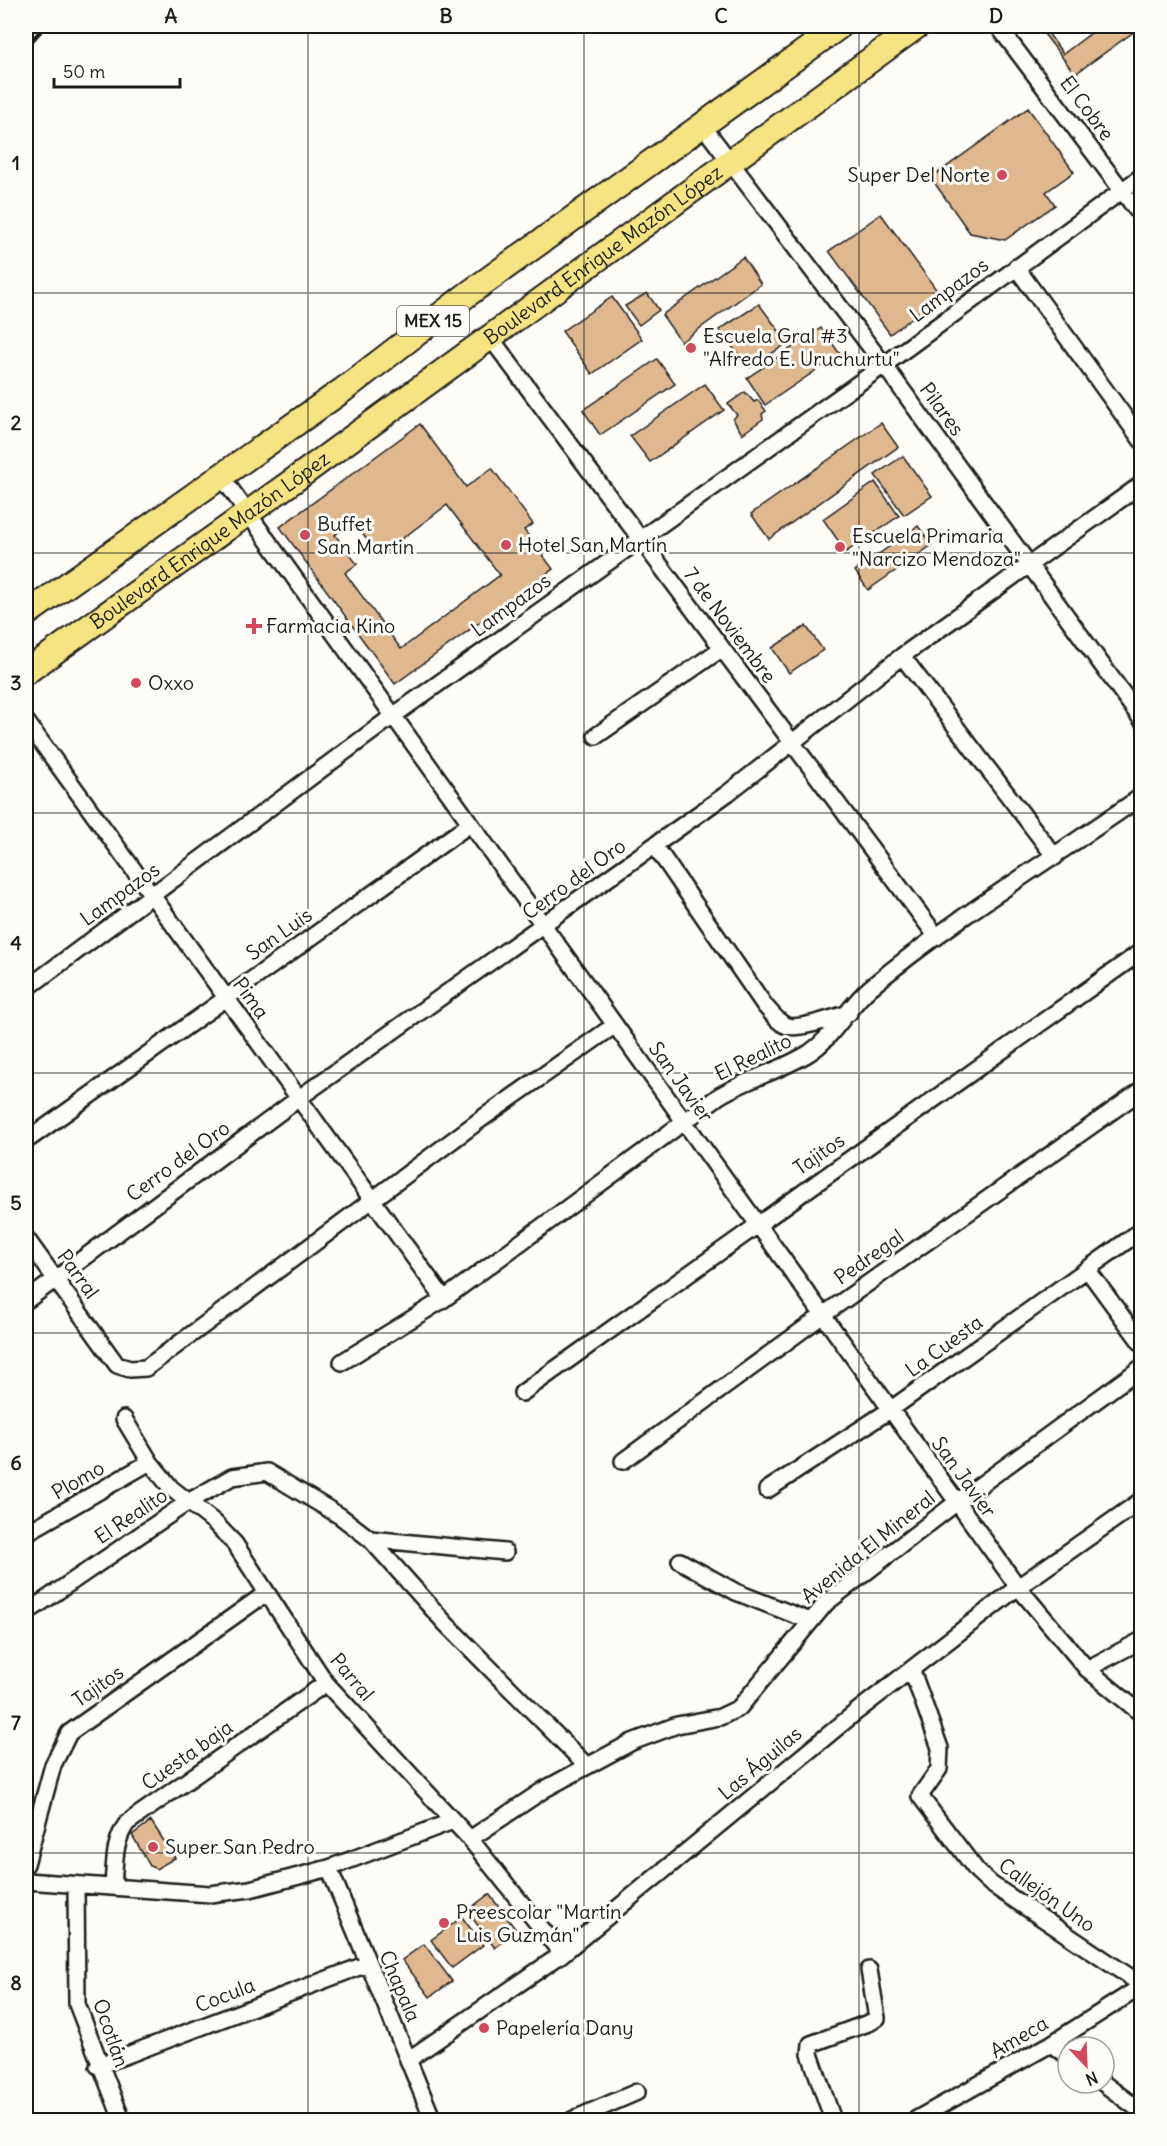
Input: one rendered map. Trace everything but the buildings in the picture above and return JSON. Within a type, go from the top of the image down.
[{"type":"main road","name":"MEX 15","points":[[26,614],[344,390],[468,294],[840,26]]},
{"type":"main road","name":"Boulevard Enrique Mazón López","points":[[26,672],[248,514],[917,26]]},
{"type":"street","name":"El Cobre","points":[[998,26],[1142,217]]},
{"type":"street","name":"Pilares","points":[[703,126],[884,365],[1142,720]]},
{"type":"street","name":"Lampazos","points":[[26,989],[393,717],[884,365],[1142,176]]},
{"type":"street","points":[[1016,267],[1142,441]]},
{"type":"street","name":"7 de Noviembre","points":[[490,337],[937,937]]},
{"type":"street","name":"San Javier","points":[[222,477],[1018,1587],[1087,1669],[1138,1711]]},
{"type":"street","name":"Cerro del Oro","points":[[26,1300],[299,1098],[544,927],[655,846],[794,743],[902,656],[1142,484]]},
{"type":"street","points":[[596,736],[721,649]]},
{"type":"street","points":[[902,656],[1055,857]]},
{"type":"street","name":"Pima","points":[[26,721],[444,1299]]},
{"type":"street","name":"El Realito","points":[[342,1362],[444,1299],[743,1081],[808,1053],[828,1038],[868,989],[937,937],[1142,796]]},
{"type":"street","name":"San Luis","points":[[26,1141],[470,824]]},
{"type":"street","points":[[655,846],[765,1006],[778,1019],[787,1026],[799,1026],[849,1013]]},
{"type":"street","name":"Tajitos","points":[[522,1393],[1142,951]]},
{"type":"street","points":[[372,1201],[484,1117],[615,1025]]},
{"type":"street","name":"Pedregal","points":[[623,1461],[823,1315],[1142,1090]]},
{"type":"street","name":"Parral","points":[[26,1238],[117,1365],[130,1369],[146,1368],[372,1201]]},
{"type":"street","name":"La Cuesta","points":[[768,1491],[890,1410],[1142,1230]]},
{"type":"street","points":[[1087,1269],[1142,1344]]},
{"type":"street","name":"Avenida El Mineral","points":[[470,1839],[586,1765],[632,1742],[677,1725],[720,1716],[739,1708],[782,1659],[810,1621],[858,1576],[1142,1367]]},
{"type":"street","name":"Parral","points":[[124,1419],[150,1462],[171,1488],[214,1522],[235,1544],[265,1594],[326,1683],[470,1839],[562,1954]]},
{"type":"street","name":"Plomo","points":[[26,1533],[150,1462]]},
{"type":"street","name":"El Realito","points":[[26,1613],[188,1503],[232,1477],[267,1472],[340,1516],[370,1539]]},
{"type":"street","name":"Las Águilas","points":[[408,2060],[562,1954],[815,1745],[1018,1587],[1142,1500]]},
{"type":"street","points":[[370,1539],[505,1552]]},
{"type":"street","points":[[370,1539],[446,1624],[586,1765]]},
{"type":"street","points":[[680,1561],[736,1592],[810,1621]]},
{"type":"street","name":"Tajitos","points":[[26,1864],[53,1765],[69,1733],[265,1594]]},
{"type":"street","points":[[1087,1669],[1142,1640]]},
{"type":"street","name":"Callejón Uno","points":[[912,1671],[940,1748],[939,1769],[920,1796],[977,1870],[991,1884],[1142,1985]]},
{"type":"street","name":"Cuesta baja","points":[[114,1887],[116,1846],[119,1835],[127,1823],[326,1683]]},
{"type":"street","points":[[26,1881],[210,1894],[250,1889],[329,1868],[453,1821]]},
{"type":"street","name":"Chapala","points":[[329,1868],[433,2121]]},
{"type":"street","name":"Ocotlán","points":[[76,1885],[75,1992],[81,2018],[98,2066],[122,2121]]},
{"type":"street","name":"Cocula","points":[[98,2066],[368,1964]]},
{"type":"street","points":[[833,2121],[810,2054],[811,2044],[872,2022],[877,2018],[869,1970]]},
{"type":"street","name":"Ameca","points":[[915,2121],[1051,2044],[1142,1985]]},
{"type":"street","points":[[1051,2044],[1056,2048]]},
{"type":"street","points":[[572,2121],[637,2092]]},
{"type":"street","points":[[1116,2092],[1142,2112]]},
{"type":"railway","points":[[26,47],[45,26]]},
{"type":"place","name":"Super Del Norte","points":[[1002,175]]},
{"type":"place","name":"Escuela Gral #3 \"Alfredo E. Uruchurtu\"","points":[[691,348]]},
{"type":"place","name":"Buffet San Martin","points":[[305,535]]},
{"type":"place","name":"Hotel San Martín","points":[[506,545]]},
{"type":"place","name":"Escuela Primaria \"Narcizo Mendoza\"","points":[[840,547]]},
{"type":"place","name":"Farmacia Kino","points":[[254,626]]},
{"type":"place","name":"Oxxo","points":[[136,683]]},
{"type":"place","name":"Super San Pedro","points":[[153,1847]]},
{"type":"place","name":"Preescolar \"Martín Luis Guzmán\"","points":[[444,1923]]},
{"type":"place","name":"Papelería Dany","points":[[484,2028]]}]
